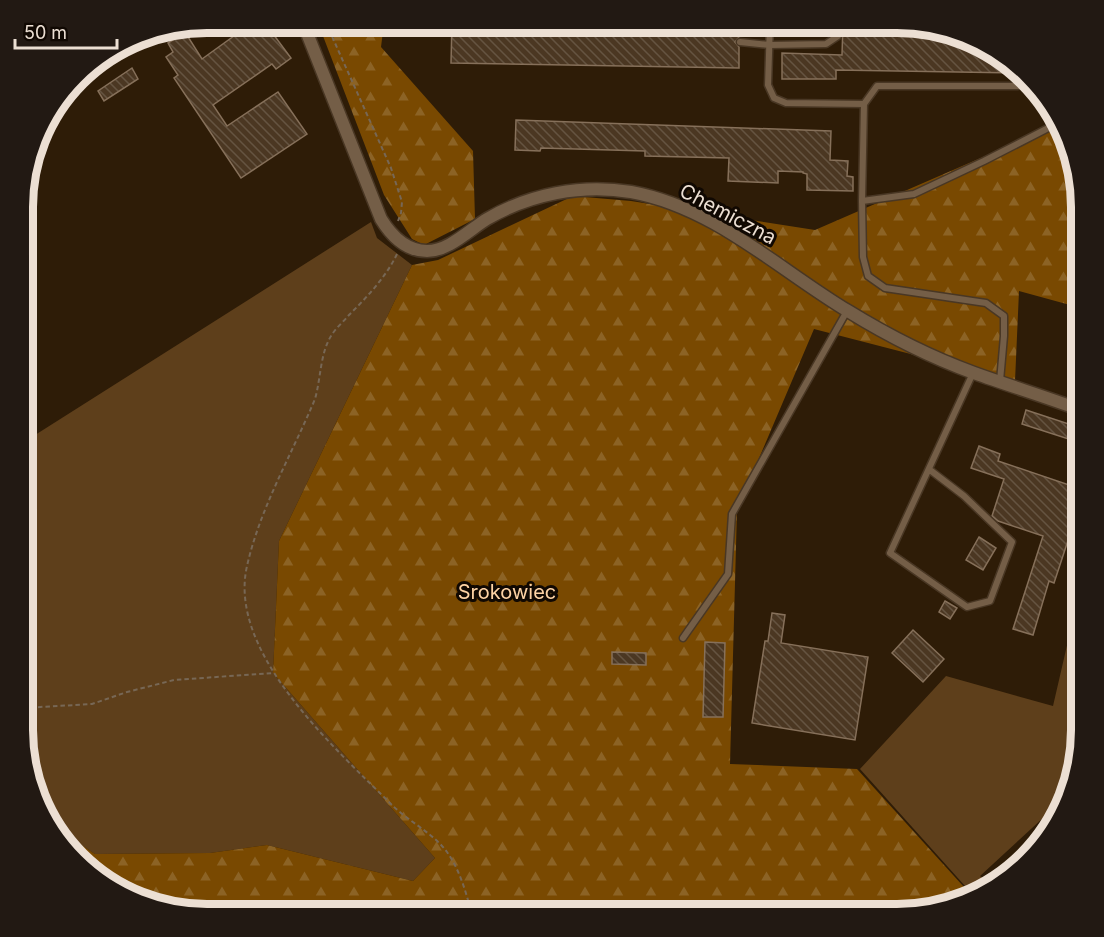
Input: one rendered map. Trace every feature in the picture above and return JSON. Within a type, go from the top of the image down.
[{"type":"street","points":[[307,33],[381,219],[388,231],[402,244]]},
{"type":"street","name":"Chemiczna","points":[[402,244],[419,250],[438,249],[511,207],[537,197],[572,190],[601,189],[632,192],[667,202],[723,229],[847,311],[900,341],[973,373],[1071,406]]},
{"type":"lane","points":[[770,33],[768,85],[774,98],[786,103],[864,104]]},
{"type":"lane","points":[[740,42],[770,45],[826,44],[837,36],[837,33]]},
{"type":"lane","points":[[1000,381],[1004,316],[986,303],[885,288],[868,276],[863,257],[864,104],[877,86],[1021,85]]},
{"type":"lane","points":[[862,201],[914,194],[984,162],[1051,127]]},
{"type":"lane","points":[[683,638],[728,574],[732,514],[847,311]]},
{"type":"lane","points":[[930,470],[964,496],[1012,542],[990,601],[968,607],[890,554],[973,373]]},
{"type":"path","points":[[331,33],[391,168],[402,202],[397,224],[388,231]]},
{"type":"path","points":[[402,244],[392,266],[369,295],[331,335],[324,351],[320,383],[315,399],[262,520],[246,568],[244,594],[248,619],[256,640],[273,673],[291,698],[386,799],[446,850],[458,870],[469,904]]},
{"type":"path","points":[[33,707],[92,704],[174,680],[273,673]]},
{"type":"shaded area","points":[[371,222],[377,238],[412,265],[279,541],[273,673],[435,858],[413,881],[267,845],[210,853],[95,854],[69,836],[46,796],[36,764],[33,741],[33,436]]},
{"type":"shaded area","points":[[1071,628],[1070,753],[1062,786],[1051,811],[980,876],[985,880],[968,889],[860,769],[946,676],[1053,706]]},
{"type":"green space","points":[[322,33],[383,33],[381,47],[473,151],[475,219],[424,245],[412,239],[384,195]]},
{"type":"green space","name":"Srokowiec","points":[[1052,127],[1062,151],[1071,196],[1071,305],[1019,291],[1015,381],[814,329],[737,510],[730,764],[857,769],[966,890],[942,898],[908,904],[196,904],[162,898],[120,881],[101,868],[71,838],[95,854],[210,853],[267,845],[413,881],[435,858],[273,673],[279,541],[412,265],[438,260],[573,196],[631,201],[815,230]]},
{"type":"building","points":[[238,33],[272,33],[291,58],[276,69],[272,64],[213,105],[227,126],[278,92],[307,134],[241,178],[174,78],[178,75],[166,57],[173,52],[168,43],[186,34],[202,59]]},
{"type":"building","points":[[452,33],[739,33],[735,42],[739,47],[739,68],[451,63]]},
{"type":"building","points":[[843,33],[908,33],[931,36],[963,46],[994,62],[1007,73],[836,70],[836,79],[782,79],[782,53],[842,55]]},
{"type":"building","points":[[132,68],[138,79],[104,101],[98,91]]},
{"type":"building","points":[[516,120],[831,131],[830,160],[848,161],[847,176],[853,177],[853,191],[807,190],[807,174],[803,172],[778,171],[778,183],[728,181],[729,158],[645,156],[645,151],[541,148],[540,151],[515,150]]},
{"type":"building","points":[[1026,410],[1071,425],[1071,440],[1022,424]]},
{"type":"building","points":[[979,446],[1000,454],[998,461],[1071,486],[1071,531],[1054,583],[1049,581],[1033,635],[1013,629],[1043,536],[998,521],[992,516],[1004,479],[971,468]]},
{"type":"building","points":[[979,537],[996,548],[983,570],[966,560]]},
{"type":"building","points":[[945,601],[957,608],[950,619],[939,612]]},
{"type":"building","points":[[772,613],[785,615],[781,643],[868,657],[855,740],[752,723],[765,641],[768,641]]},
{"type":"building","points":[[913,630],[944,659],[923,682],[892,653]]},
{"type":"building","points":[[705,642],[725,643],[723,717],[703,717]]},
{"type":"building","points":[[612,652],[646,653],[646,665],[612,664]]}]
